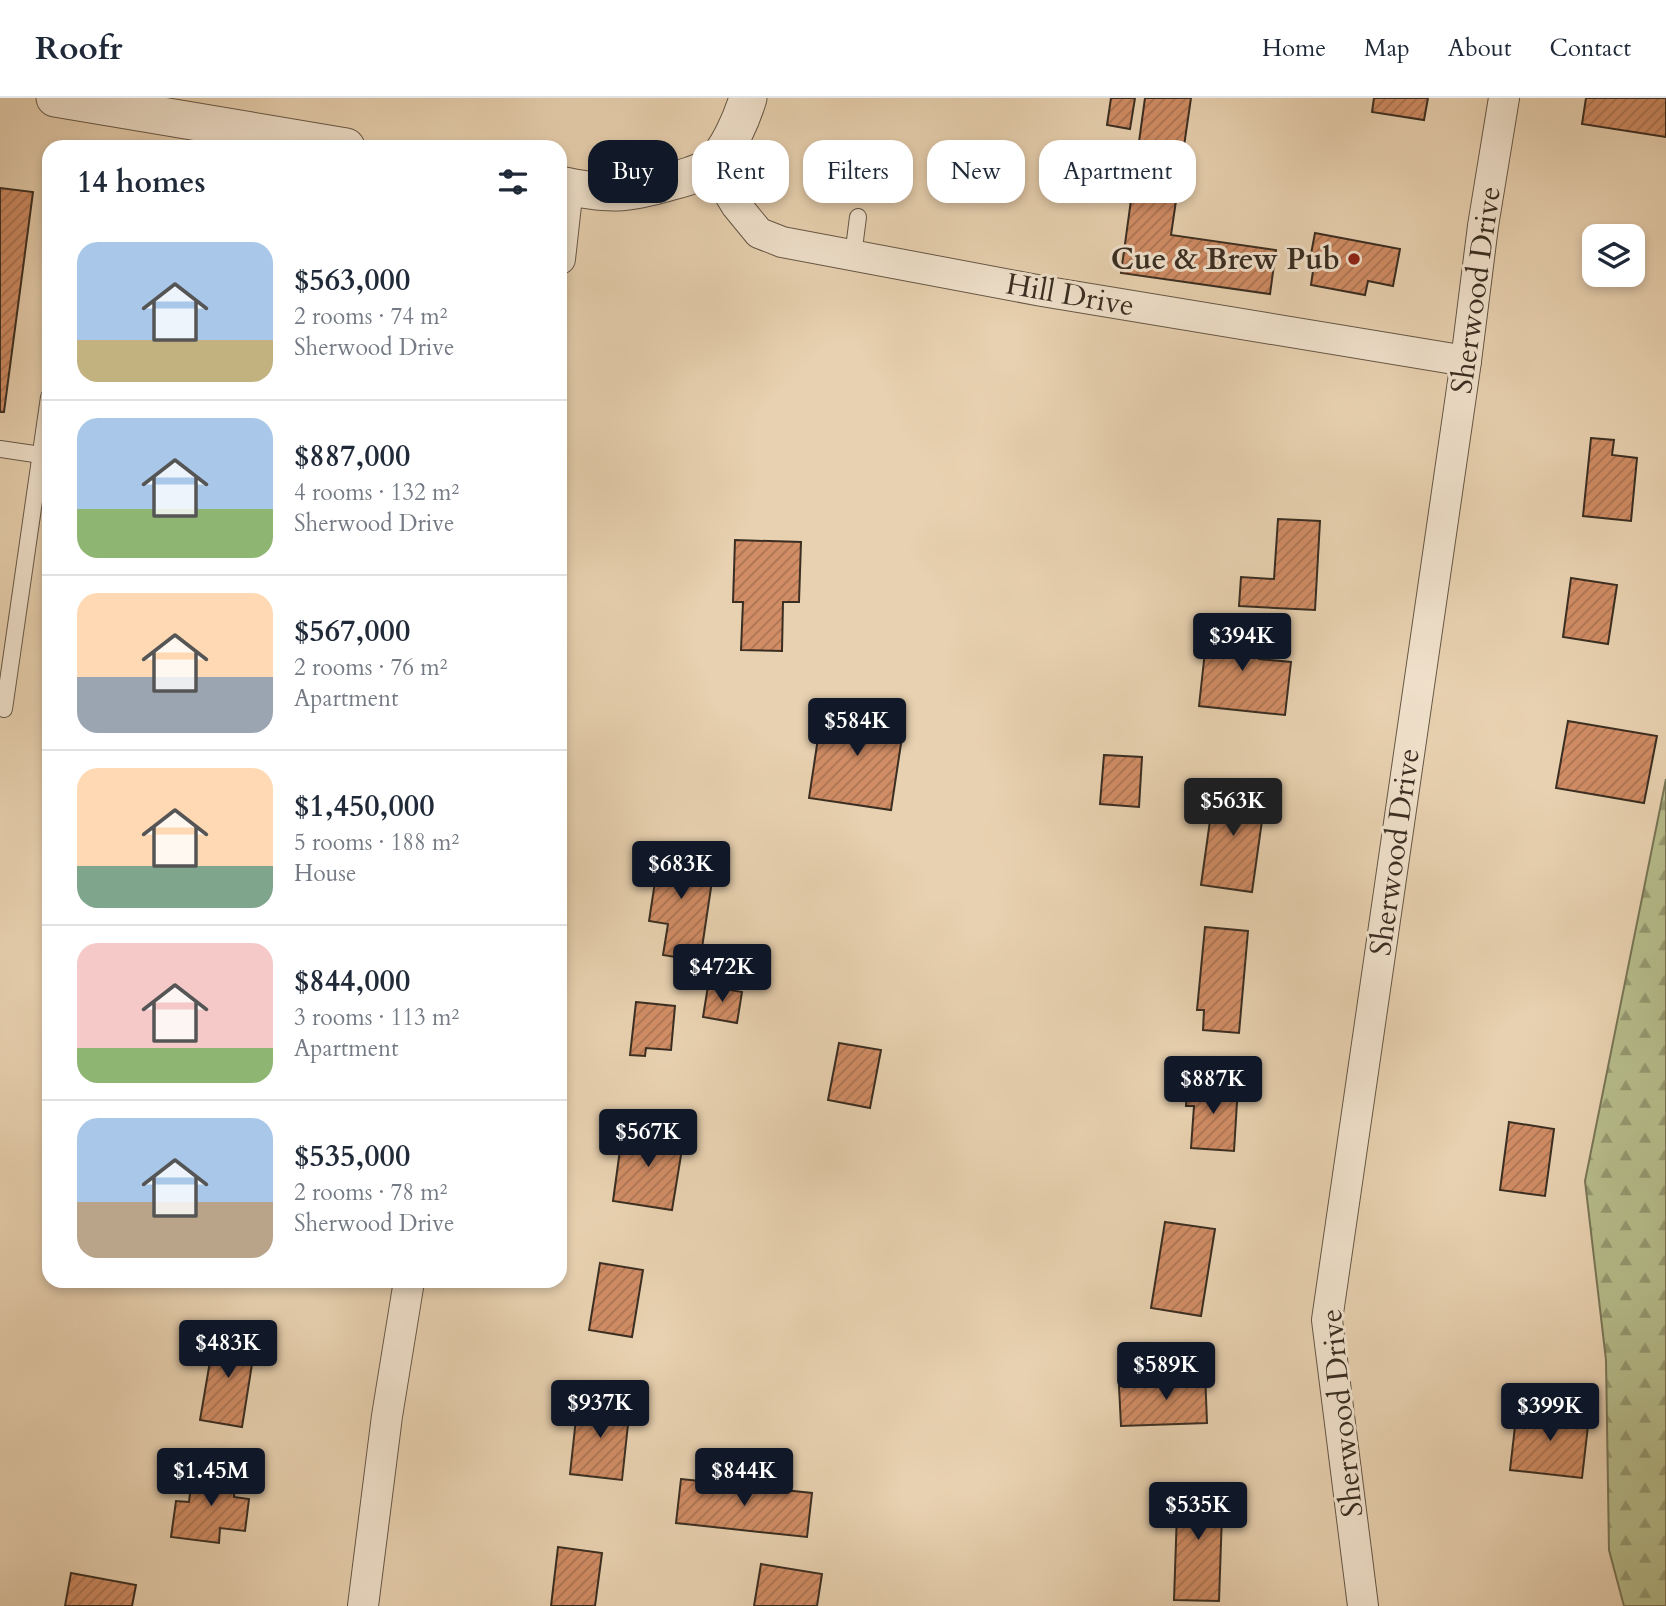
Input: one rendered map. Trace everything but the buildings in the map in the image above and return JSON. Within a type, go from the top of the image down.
[{"type":"street","points":[[55,98],[304,140]]},
{"type":"street","points":[[730,140],[748,98]]},
{"type":"street","name":"Sherwood Drive","points":[[1363,1606],[1327,1320],[1466,361],[1483,226],[1504,98]]},
{"type":"street","points":[[567,187],[599,193],[633,193],[692,175]]},
{"type":"street","name":"Hill Drive","points":[[735,203],[759,233],[782,242],[1042,291],[1466,361]]},
{"type":"street","points":[[363,1606],[387,1416],[408,1288]]},
{"type":"lane","points":[[853,256],[858,217]]},
{"type":"lane","points":[[4,709],[42,447]]},
{"type":"lane","points":[[0,449],[41,454]]},
{"type":"green space","points":[[1666,779],[1666,1606],[1624,1606],[1609,1550],[1606,1360],[1585,1181]]},
{"type":"place","name":"Cue & Brew Pub","points":[[1354,259]]}]
